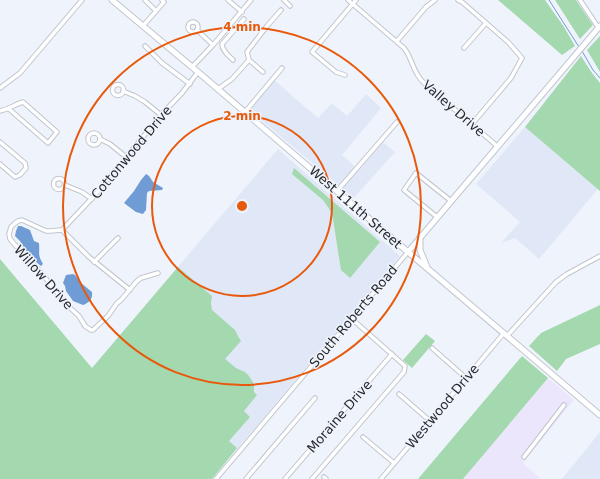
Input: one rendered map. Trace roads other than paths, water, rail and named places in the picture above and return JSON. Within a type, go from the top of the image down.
[{"type":"main road","name":"West 111th Street","points":[[112,0],[600,415]]},
{"type":"main road","name":"South Roberts Road","points":[[408,252],[599,26]]},
{"type":"main road","points":[[420,237],[420,250],[427,268]]},
{"type":"street","points":[[0,88],[20,73],[82,0]]},
{"type":"street","points":[[145,0],[156,11]]},
{"type":"street","points":[[143,26],[164,2],[162,0]]},
{"type":"street","points":[[228,0],[242,12]]},
{"type":"street","points":[[192,67],[252,0]]},
{"type":"street","points":[[284,0],[289,3]]},
{"type":"street","name":"Valley Drive","points":[[348,0],[404,48],[420,80],[497,146]]},
{"type":"street","points":[[345,75],[336,72],[312,52],[356,0]]},
{"type":"street","points":[[397,41],[426,7],[435,0]]},
{"type":"street","points":[[458,0],[508,42],[522,58],[511,78],[472,124]]},
{"type":"street","points":[[580,0],[599,26]]},
{"type":"street","points":[[263,72],[249,60],[247,52],[281,10]]},
{"type":"street","points":[[233,60],[224,50],[222,45],[244,19]]},
{"type":"street","points":[[464,48],[486,23]]},
{"type":"street","points":[[228,28],[232,32]]},
{"type":"street","points":[[197,30],[213,45]]},
{"type":"street","points":[[145,46],[162,63],[190,84]]},
{"type":"street","points":[[218,89],[232,79],[249,60]]},
{"type":"street","points":[[245,112],[282,68]]},
{"type":"street","name":"Cottonwood Drive","points":[[62,230],[92,199],[161,115],[190,84],[198,72]]},
{"type":"street","points":[[123,91],[145,102],[161,115]]},
{"type":"street","points":[[0,111],[9,109],[15,104],[23,102],[57,132],[48,143],[9,109]]},
{"type":"street","points":[[337,191],[397,122]]},
{"type":"street","points":[[100,139],[110,144],[126,157]]},
{"type":"street","points":[[0,142],[25,163],[26,168],[16,177],[0,164]]},
{"type":"street","points":[[437,217],[404,190],[416,173],[451,202]]},
{"type":"street","points":[[65,185],[82,192],[92,199]]},
{"type":"street","name":"Willow Drive","points":[[62,230],[50,232],[22,220],[18,221],[11,227],[9,234],[10,239],[38,269],[68,306],[79,316],[88,329],[93,330],[108,316],[117,303],[130,290]]},
{"type":"street","points":[[62,230],[94,262],[130,290],[141,278],[158,273]]},
{"type":"street","points":[[94,262],[118,238]]},
{"type":"street","name":"South Roberts Road","points":[[216,479],[408,252]]},
{"type":"street","name":"Westwood Drive","points":[[381,479],[466,378],[556,282],[567,274],[600,256]]},
{"type":"street","points":[[312,479],[404,372],[405,366],[352,319]]},
{"type":"street","points":[[432,348],[466,378]]},
{"type":"street","name":"Moraine Drive","points":[[285,479],[392,354]]},
{"type":"street","points":[[399,394],[430,421]]},
{"type":"street","points":[[246,479],[315,398]]},
{"type":"street","points":[[524,457],[564,405]]},
{"type":"street","points":[[362,437],[394,463]]},
{"type":"water","points":[[146,174],[153,182],[163,188],[162,190],[149,191],[147,193],[146,210],[143,214],[136,212],[124,203]]},
{"type":"water","points":[[18,226],[30,230],[34,241],[39,243],[39,256],[43,264],[41,266],[30,257],[15,236]]},
{"type":"water","points":[[73,274],[92,292],[92,297],[90,300],[83,305],[73,301],[66,291],[63,283],[66,275]]},
{"type":"waterway","points":[[549,0],[579,47]]},
{"type":"waterway","points":[[582,51],[593,70],[600,78]]}]
